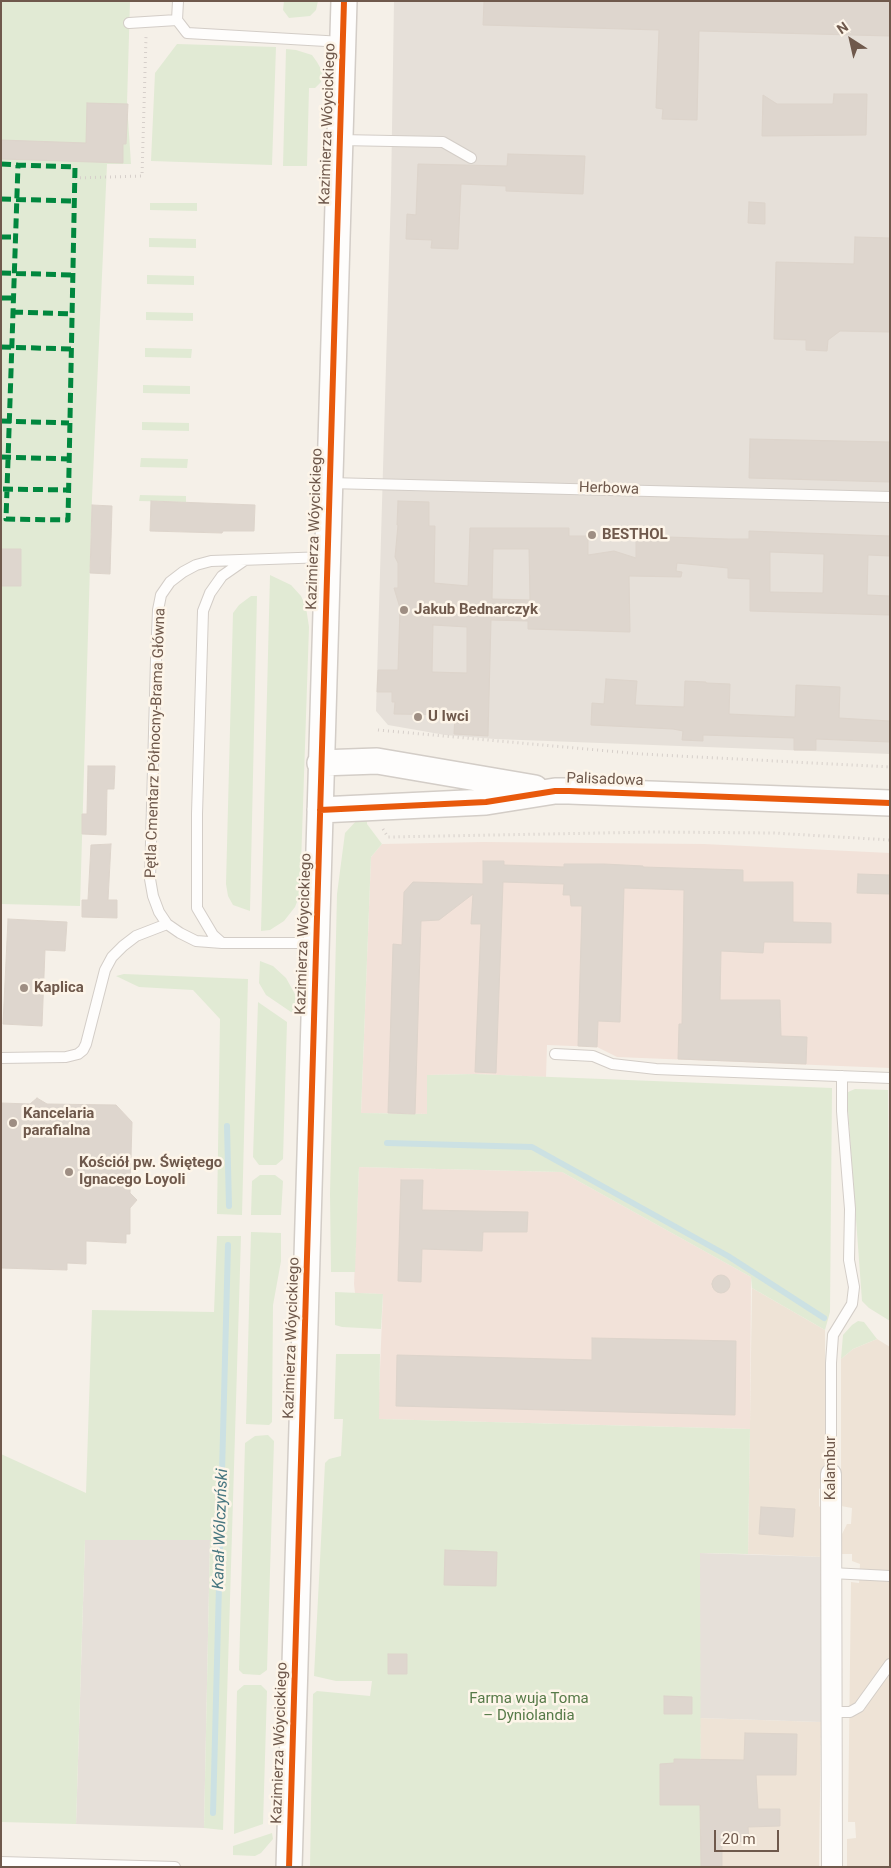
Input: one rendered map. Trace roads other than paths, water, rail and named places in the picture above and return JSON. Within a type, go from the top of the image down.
[{"type":"street","name":"Kazimierza Wóycickiego","points":[[289,1867],[320,763],[344,1]]},
{"type":"street","name":"Palisadowa","points":[[320,763],[377,761],[555,791],[890,803]]},
{"type":"street","name":"Palisadowa","points":[[320,810],[486,802],[555,791]]},
{"type":"street","name":"Kalambur","points":[[831,1474],[832,1867]]},
{"type":"lane","points":[[178,1],[177,20],[187,33],[343,42]]},
{"type":"lane","points":[[129,23],[177,20]]},
{"type":"lane","points":[[340,140],[443,142],[471,158]]},
{"type":"lane","name":"Herbowa","points":[[329,482],[890,497]]},
{"type":"lane","name":"Pętla Cmentarz Północny-Brama Główna","points":[[167,924],[159,912],[153,896],[150,879],[158,610],[161,595],[170,582],[183,572],[196,565],[211,561],[327,557]]},
{"type":"lane","points":[[222,943],[213,935],[197,908],[197,805],[203,612],[210,593],[222,576],[245,560]]},
{"type":"lane","points":[[1,1058],[66,1057],[78,1054],[83,1050],[105,970],[112,957],[122,946],[136,936],[167,924],[196,941],[222,943],[316,943]]},
{"type":"lane","points":[[555,1054],[593,1056],[612,1064],[656,1069],[890,1078]]},
{"type":"lane","name":"Kalambur","points":[[831,1474],[831,1363],[833,1334],[852,1304],[854,1287],[849,1260],[850,1209],[842,1111],[842,1076]]},
{"type":"lane","points":[[831,1573],[890,1576]]},
{"type":"lane","points":[[832,1712],[850,1712],[858,1707],[890,1664]]},
{"type":"lane","points":[[1,1862],[175,1867]]},
{"type":"waterway","name":"Kanał Wólczyński","points":[[227,1126],[229,1206]]},
{"type":"waterway","points":[[387,1143],[532,1147],[728,1256],[824,1318]]},
{"type":"waterway","name":"Kanał Wólczyński","points":[[213,1813],[228,1245]]},
{"type":"place","name":"BESTHOL","points":[[592,535]]},
{"type":"place","name":"Jakub Bednarczyk","points":[[404,610]]},
{"type":"place","name":"U Iwci","points":[[418,717]]},
{"type":"place","name":"Kaplica","points":[[24,988]]},
{"type":"place","name":"Kancelaria parafialna","points":[[13,1123]]},
{"type":"place","name":"Kościół pw. Świętego Ignacego Loyoli","points":[[69,1172]]},
{"type":"park label","name":"Farma wuja Toma – Dyniolandia","points":[[529,1708]]}]
